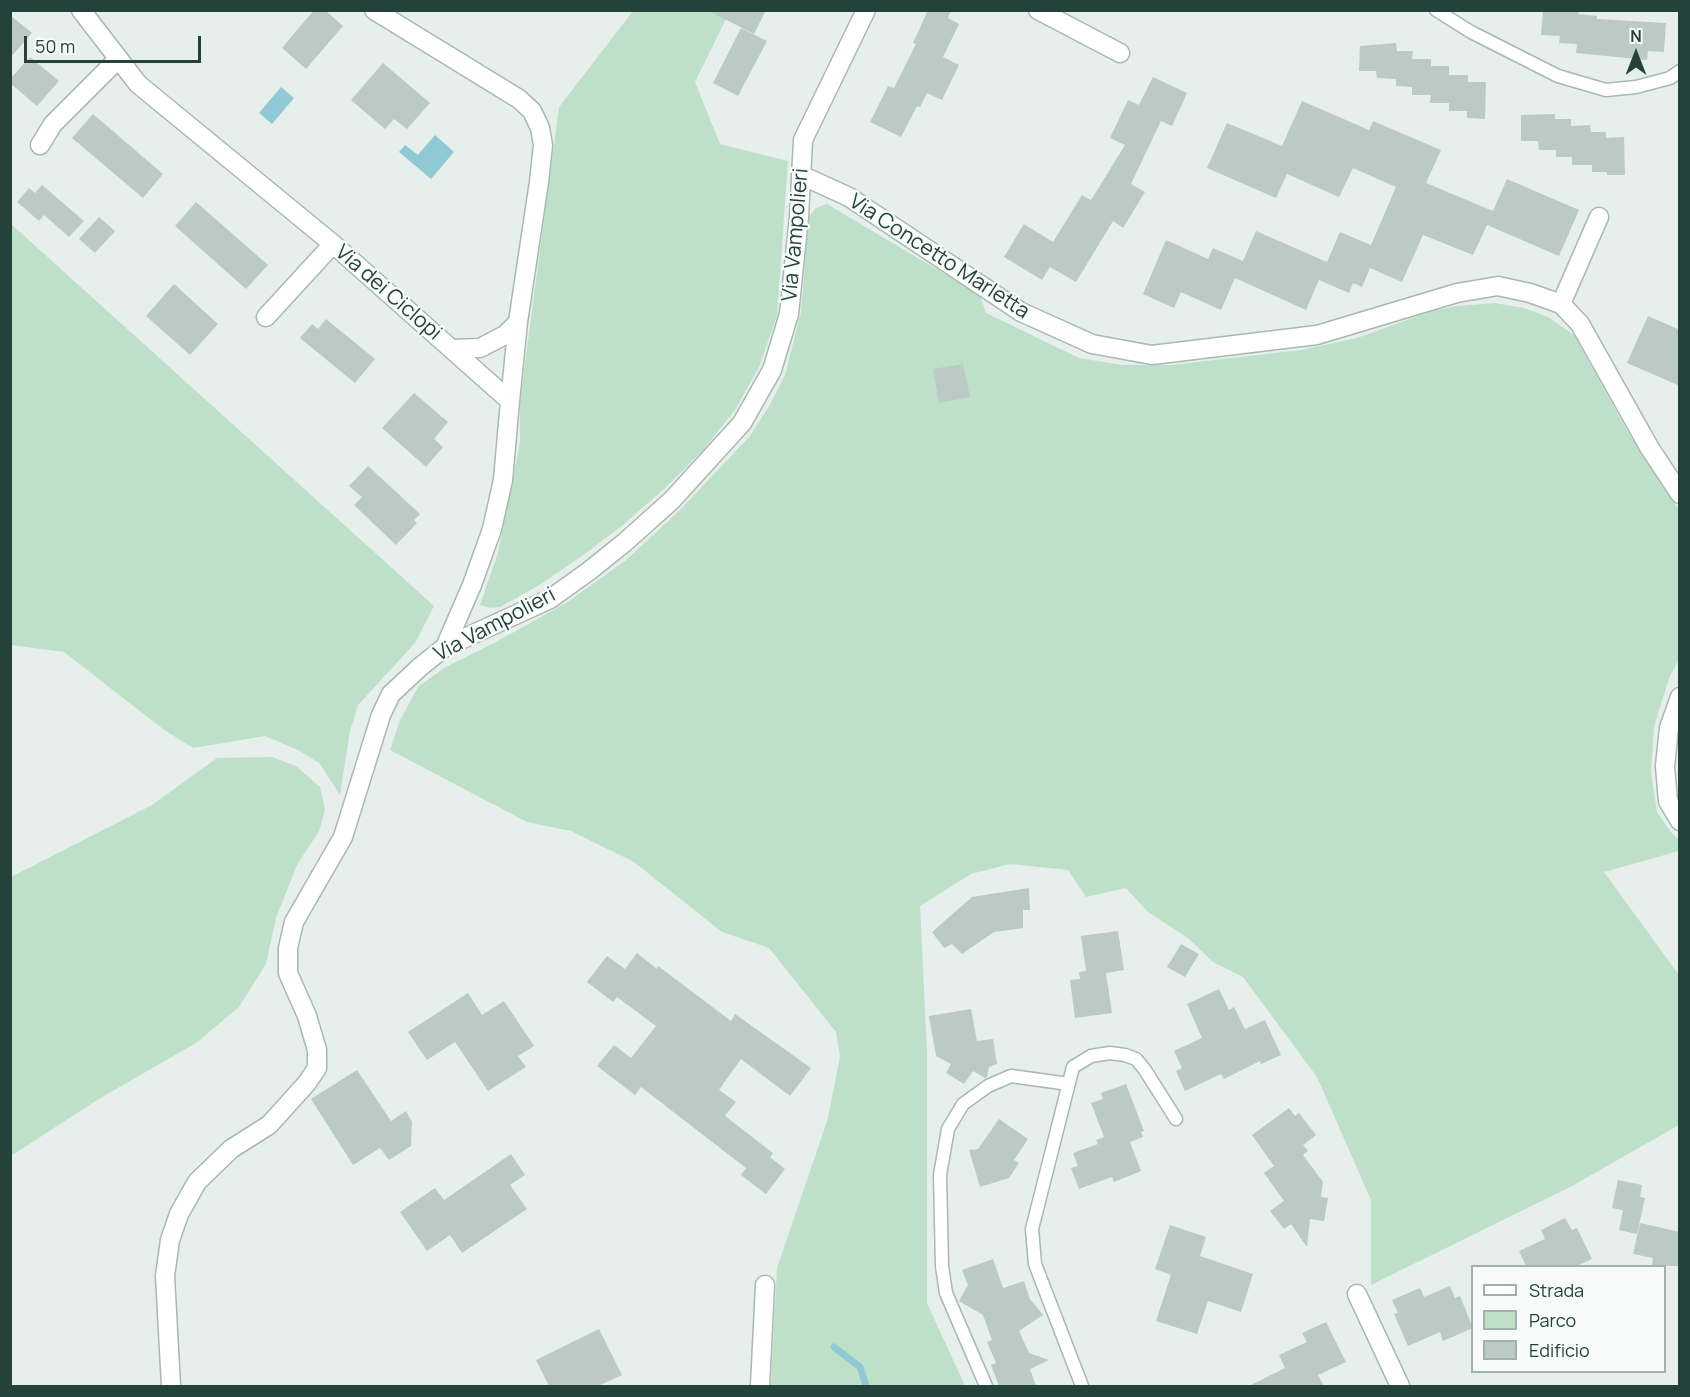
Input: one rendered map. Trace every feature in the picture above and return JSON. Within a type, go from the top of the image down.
[{"type":"street","name":"Via dei Ciclopi","points":[[81,10],[138,84],[333,244],[510,401]]},
{"type":"street","points":[[374,10],[519,99],[532,111],[540,128],[543,145],[518,322],[503,480],[492,529],[446,647]]},
{"type":"street","name":"Via Vampolieri","points":[[171,1386],[165,1276],[170,1240],[179,1214],[197,1182],[231,1149],[269,1125],[307,1083],[317,1068],[317,1050],[307,1016],[288,974],[288,948],[294,922],[342,837],[381,715],[391,694],[446,647],[550,599],[589,571],[672,500],[752,409],[772,370],[789,314],[799,217],[803,140],[866,10]]},
{"type":"street","points":[[1038,10],[1120,53]]},
{"type":"street","points":[[40,145],[53,124],[118,59]]},
{"type":"street","name":"Via Concetto Marletta","points":[[801,176],[849,197],[1021,312],[1092,344],[1152,355],[1317,335],[1457,293],[1498,286],[1530,293],[1561,304],[1580,324],[1649,447],[1680,494]]},
{"type":"street","points":[[1561,304],[1599,217]]},
{"type":"street","points":[[266,317],[333,244]]},
{"type":"street","points":[[452,350],[480,348],[505,335],[518,322]]},
{"type":"street","points":[[1680,697],[1669,728],[1665,766],[1668,801],[1680,821]]},
{"type":"street","points":[[760,1386],[765,1285]]},
{"type":"street","points":[[1357,1294],[1400,1386]]},
{"type":"lane","points":[[1436,10],[1471,32],[1558,75],[1606,90],[1636,87],[1670,78],[1680,71]]},
{"type":"lane","points":[[1082,1386],[1035,1264],[1032,1229],[1073,1067],[1091,1056],[1110,1053],[1136,1059],[1176,1119]]},
{"type":"lane","points":[[986,1386],[946,1293],[942,1266],[940,1174],[948,1129],[963,1104],[988,1086],[1011,1076],[1069,1084]]},
{"type":"green space","points":[[633,11],[730,11],[695,82],[720,144],[788,161],[777,315],[760,365],[735,410],[703,450],[623,525],[582,556],[541,584],[500,607],[490,608],[480,605],[498,553],[520,442],[520,401],[559,107]]},
{"type":"green space","points":[[827,204],[980,295],[986,313],[1079,358],[1123,365],[1171,365],[1301,350],[1357,338],[1432,311],[1457,306],[1495,303],[1524,308],[1548,317],[1574,335],[1627,431],[1679,510],[1679,659],[1669,678],[1654,727],[1651,771],[1657,812],[1679,840],[1679,851],[1604,872],[1679,975],[1679,1125],[1572,1186],[1371,1285],[1371,1200],[1317,1077],[1243,977],[1213,962],[1188,938],[1148,912],[1126,888],[1086,897],[1068,870],[1010,864],[971,874],[920,906],[927,1051],[927,1303],[965,1386],[771,1386],[777,1268],[828,1118],[840,1056],[836,1032],[769,948],[722,932],[634,862],[571,831],[527,822],[390,750],[400,720],[418,687],[444,668],[566,603],[625,561],[680,510],[749,437],[768,408],[785,375],[801,312],[809,217],[816,208]]},
{"type":"green space","points":[[11,224],[434,606],[415,643],[358,705],[350,731],[340,795],[319,763],[298,750],[265,736],[193,748],[163,729],[64,652],[11,645]]},
{"type":"green space","points":[[272,757],[296,766],[320,787],[325,810],[319,831],[297,865],[276,918],[266,964],[239,1007],[196,1043],[97,1100],[11,1156],[11,877],[152,805],[217,758]]},
{"type":"water","points":[[281,87],[294,98],[272,124],[259,113]]},
{"type":"water","points":[[435,135],[454,152],[431,179],[399,152],[405,145],[418,155]]},
{"type":"building","points":[[314,10],[325,10],[343,26],[306,69],[282,48]]},
{"type":"building","points":[[707,10],[766,10],[754,34]]},
{"type":"building","points":[[928,10],[951,10],[948,18],[959,24],[943,57],[959,65],[942,100],[927,93],[920,107],[917,106],[901,137],[870,122],[888,86],[894,88],[916,44],[913,43]]},
{"type":"building","points":[[1543,10],[1579,10],[1578,14],[1597,16],[1597,19],[1666,23],[1664,52],[1648,51],[1647,60],[1576,53],[1577,44],[1559,43],[1560,36],[1541,35]]},
{"type":"building","points":[[10,15],[32,33],[10,58]]},
{"type":"building","points":[[741,28],[767,41],[738,96],[713,83]]},
{"type":"building","points":[[1396,43],[1397,51],[1413,51],[1412,59],[1431,59],[1431,66],[1449,66],[1449,75],[1468,75],[1468,82],[1486,82],[1485,119],[1467,118],[1467,111],[1449,111],[1449,103],[1430,103],[1431,95],[1412,95],[1412,87],[1396,86],[1396,79],[1377,78],[1376,71],[1359,71],[1360,46]]},
{"type":"building","points":[[30,57],[59,81],[37,106],[10,83],[10,79]]},
{"type":"building","points":[[383,63],[430,103],[407,129],[394,119],[385,129],[351,100]]},
{"type":"building","points":[[1153,77],[1187,93],[1172,126],[1161,121],[1131,184],[1145,192],[1123,228],[1113,221],[1076,282],[1050,267],[1042,280],[1004,257],[1024,224],[1053,242],[1082,195],[1091,200],[1125,145],[1110,138],[1128,100],[1139,105]]},
{"type":"building","points":[[1302,101],[1369,130],[1373,121],[1441,150],[1426,183],[1493,211],[1507,179],[1579,210],[1559,256],[1487,225],[1473,255],[1423,235],[1402,282],[1370,268],[1362,287],[1353,283],[1349,293],[1319,280],[1306,310],[1235,278],[1221,310],[1181,292],[1174,308],[1143,294],[1166,240],[1208,259],[1213,248],[1243,261],[1256,231],[1327,262],[1340,232],[1371,245],[1396,187],[1353,168],[1339,197],[1287,174],[1276,198],[1207,168],[1227,123],[1282,146]]},
{"type":"building","points":[[93,114],[163,174],[143,198],[72,138]]},
{"type":"building","points":[[1555,114],[1555,119],[1571,119],[1571,126],[1590,125],[1591,132],[1606,132],[1606,138],[1624,137],[1625,175],[1592,172],[1592,165],[1572,165],[1572,157],[1556,157],[1556,150],[1539,150],[1538,141],[1521,141],[1521,115]]},
{"type":"building","points":[[42,185],[84,221],[69,237],[44,215],[39,221],[17,202],[29,188],[35,193]]},
{"type":"building","points":[[196,202],[268,265],[246,289],[175,226]]},
{"type":"building","points":[[99,217],[115,231],[95,253],[79,239]]},
{"type":"building","points":[[174,284],[218,324],[190,355],[146,316]]},
{"type":"building","points":[[1648,316],[1680,330],[1680,386],[1627,363]]},
{"type":"building","points":[[326,319],[375,359],[355,383],[300,338],[312,324],[318,329]]},
{"type":"building","points":[[963,364],[970,397],[939,403],[933,369]]},
{"type":"building","points":[[414,393],[448,422],[434,439],[443,447],[426,467],[382,428]]},
{"type":"building","points":[[368,466],[420,514],[414,520],[417,523],[396,545],[354,505],[362,497],[349,486]]},
{"type":"building","points":[[1029,888],[1030,910],[1023,910],[1023,928],[994,932],[962,954],[952,944],[944,948],[932,932],[972,897]]},
{"type":"building","points":[[1118,931],[1124,970],[1106,973],[1112,1013],[1075,1018],[1070,980],[1080,979],[1079,972],[1086,971],[1081,936]]},
{"type":"building","points":[[1181,944],[1199,954],[1185,977],[1167,967]]},
{"type":"building","points":[[637,953],[731,1021],[735,1014],[811,1068],[790,1096],[741,1059],[719,1090],[736,1102],[725,1116],[773,1153],[770,1157],[785,1169],[766,1194],[741,1175],[746,1168],[641,1087],[635,1095],[597,1066],[614,1045],[631,1058],[656,1026],[617,997],[613,1002],[587,982],[607,956],[625,969]]},
{"type":"building","points":[[1219,989],[1229,1010],[1234,1007],[1245,1029],[1265,1020],[1281,1055],[1261,1064],[1260,1061],[1224,1079],[1221,1074],[1185,1091],[1176,1071],[1182,1068],[1174,1051],[1202,1038],[1187,1004]]},
{"type":"building","points":[[468,993],[482,1015],[504,1001],[534,1046],[518,1056],[526,1067],[488,1091],[455,1042],[427,1060],[408,1032]]},
{"type":"building","points":[[971,1009],[977,1041],[993,1039],[997,1064],[989,1067],[985,1078],[973,1071],[964,1084],[946,1073],[951,1064],[936,1056],[929,1016]]},
{"type":"building","points":[[357,1070],[391,1121],[406,1111],[412,1122],[411,1146],[389,1160],[380,1148],[353,1165],[311,1099]]},
{"type":"building","points":[[1126,1084],[1144,1131],[1141,1132],[1143,1137],[1130,1142],[1141,1171],[1114,1182],[1112,1177],[1079,1189],[1071,1168],[1078,1166],[1073,1153],[1098,1144],[1096,1140],[1104,1137],[1091,1103],[1103,1099],[1101,1093]]},
{"type":"building","points":[[1289,1108],[1295,1116],[1299,1113],[1316,1135],[1303,1145],[1308,1151],[1303,1155],[1323,1182],[1321,1197],[1328,1198],[1324,1221],[1310,1219],[1307,1247],[1291,1224],[1284,1229],[1270,1211],[1284,1201],[1264,1173],[1274,1166],[1252,1135]]},
{"type":"building","points":[[999,1119],[1028,1139],[1014,1160],[1019,1163],[1009,1178],[980,1187],[969,1150],[978,1149]]},
{"type":"building","points":[[511,1154],[525,1175],[510,1185],[527,1209],[462,1253],[450,1235],[427,1251],[400,1212],[435,1188],[444,1200]]},
{"type":"building","points":[[1618,1180],[1642,1185],[1640,1197],[1645,1198],[1637,1234],[1619,1230],[1623,1210],[1612,1208]]},
{"type":"building","points":[[1565,1218],[1572,1230],[1577,1228],[1592,1259],[1579,1265],[1526,1265],[1519,1251],[1545,1239],[1541,1230]]},
{"type":"building","points":[[1640,1223],[1680,1232],[1680,1266],[1652,1265],[1653,1258],[1633,1254]]},
{"type":"building","points":[[1170,1225],[1206,1237],[1200,1256],[1253,1274],[1241,1312],[1208,1301],[1197,1334],[1156,1321],[1171,1275],[1155,1269]]},
{"type":"building","points":[[993,1259],[1003,1288],[1024,1281],[1030,1299],[1043,1315],[1019,1331],[1029,1353],[1049,1360],[1030,1369],[1036,1386],[999,1386],[991,1365],[996,1363],[987,1342],[992,1340],[983,1315],[959,1301],[968,1285],[962,1270]]},
{"type":"building","points":[[1450,1286],[1455,1298],[1460,1296],[1471,1323],[1471,1329],[1443,1341],[1440,1332],[1408,1346],[1394,1314],[1398,1313],[1392,1300],[1420,1288],[1424,1297]]},
{"type":"building","points":[[1326,1322],[1346,1362],[1318,1375],[1324,1386],[1249,1386],[1285,1368],[1279,1355],[1307,1342],[1302,1333]]},
{"type":"building","points":[[599,1329],[622,1375],[598,1386],[549,1386],[536,1360]]},
{"type":"waterway","points":[[834,1347],[860,1367],[866,1386]]}]
